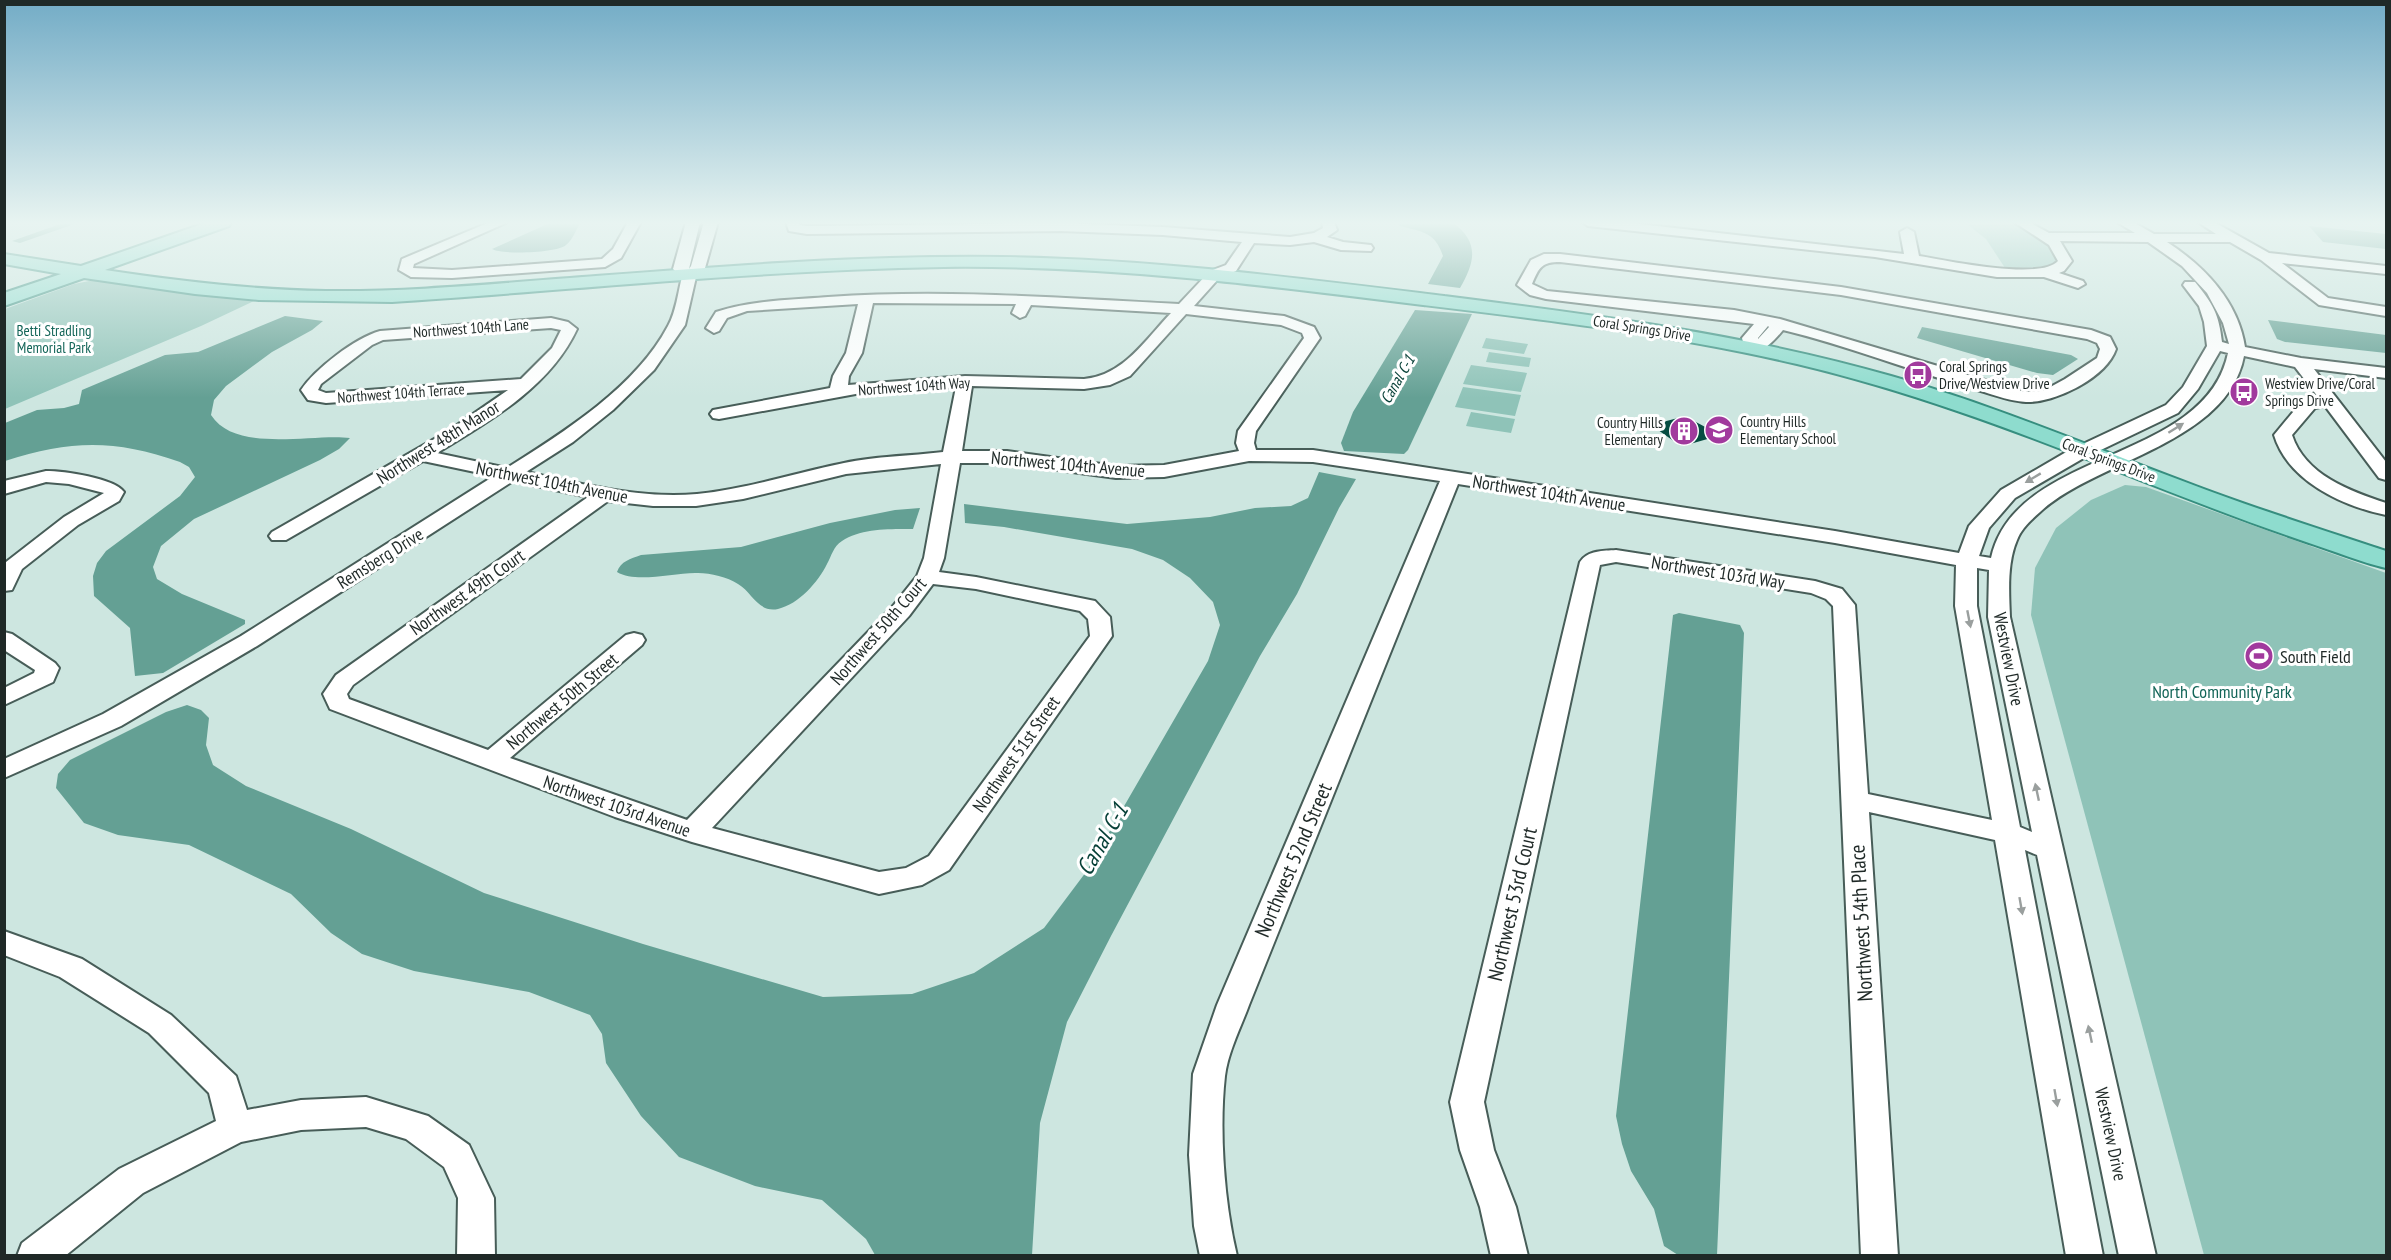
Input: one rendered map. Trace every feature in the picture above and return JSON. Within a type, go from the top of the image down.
[{"type":"main road","points":[[4,292],[41,281]]},
{"type":"main road","points":[[4,300],[52,281]]},
{"type":"main road","name":"Coral Springs Drive","points":[[174,281],[227,290],[392,296],[573,281]]},
{"type":"main road","name":"Coral Springs Drive","points":[[228,281],[303,292]]},
{"type":"main road","name":"Coral Springs Drive","points":[[1333,281],[1755,342],[1926,394],[2386,548]]},
{"type":"main road","name":"Coral Springs Drive","points":[[2105,453],[2243,512],[2386,560]]},
{"type":"street","name":"Remsberg Drive","points":[[4,769],[112,720],[249,641],[567,438],[599,413],[648,367],[677,325],[687,281]]},
{"type":"street","points":[[1184,309],[1207,281]]},
{"type":"street","points":[[1526,281],[1524,285],[1535,292],[1546,295],[1734,315],[1772,322],[1822,335],[1917,367],[2032,398],[2046,396],[2071,383],[2098,365],[2108,349],[2104,340],[2091,334],[1872,296],[1747,281]]},
{"type":"street","points":[[2068,281],[2078,284]]},
{"type":"street","points":[[2186,281],[2200,297],[2212,322],[2215,346],[2301,363],[2386,373]]},
{"type":"street","points":[[2203,281],[2224,306],[2235,334],[2237,350]]},
{"type":"street","points":[[2297,281],[2324,302],[2386,310]]},
{"type":"street","points":[[838,392],[841,376],[854,353],[867,299]]},
{"type":"street","points":[[714,328],[721,315],[745,307],[867,299],[1022,307],[1184,309],[1284,321],[1309,330],[1312,338],[1247,431],[1245,443],[1249,455]]},
{"type":"street","name":"Northwest 104th Way","points":[[719,414],[838,392],[965,381],[1081,384],[1112,381],[1124,372],[1184,309]]},
{"type":"street","points":[[1755,342],[1772,322]]},
{"type":"street","name":"Northwest 104th Lane","points":[[314,396],[309,390],[315,381],[366,342],[380,336],[551,323],[563,325]]},
{"type":"street","name":"Northwest 48th Manor","points":[[279,536],[422,455],[488,414],[547,365],[567,340],[569,329],[563,325]]},
{"type":"street","name":"Westview Drive","points":[[2138,1256],[1999,617],[1997,581],[2009,534],[2038,502],[2105,453],[2172,409],[2190,390],[2215,346]]},
{"type":"street","name":"Westview Drive","points":[[2085,1256],[1966,606],[1967,560],[1979,526],[2008,494],[2042,473],[2182,426],[2218,397],[2237,350]]},
{"type":"street","points":[[2301,363],[2384,468]]},
{"type":"street","name":"Northwest 50th Court","points":[[692,832],[901,610],[927,577],[934,558],[965,381]]},
{"type":"street","name":"Northwest 104th Terrace","points":[[314,396],[326,398],[524,384]]},
{"type":"street","points":[[2330,400],[2309,404],[2283,435],[2285,448],[2292,459],[2308,473],[2338,491],[2386,509]]},
{"type":"street","name":"Northwest 104th Avenue","points":[[422,455],[604,495],[653,500],[696,500],[743,493],[846,468],[952,458],[1007,457],[1116,472],[1155,471],[1249,455],[1312,456],[1835,537],[2000,566]]},
{"type":"street","points":[[4,488],[36,476],[52,475],[111,489],[114,492],[112,497],[71,521],[7,573]]},
{"type":"street","name":"Northwest 52nd Street","points":[[1219,1256],[1212,1226],[1206,1155],[1209,1074],[1233,1005],[1451,478]]},
{"type":"street","name":"Northwest 49th Court","points":[[334,694],[344,680],[604,495]]},
{"type":"street","name":"Northwest 103rd Way","points":[[1600,557],[1616,556],[1815,587],[1834,594]]},
{"type":"street","name":"Northwest 53rd Court","points":[[1510,1256],[1498,1207],[1477,1150],[1467,1102],[1590,562],[1600,557]]},
{"type":"street","name":"Northwest 51st Street","points":[[912,878],[939,863],[1101,636],[1099,617],[1087,606],[976,583],[927,577]]},
{"type":"street","name":"Northwest 54th Place","points":[[1834,594],[1844,605],[1880,1256]]},
{"type":"street","points":[[4,639],[47,668],[45,678],[4,698]]},
{"type":"street","name":"Northwest 50th Street","points":[[491,761],[634,640]]},
{"type":"street","name":"Northwest 103rd Avenue","points":[[334,694],[339,704],[624,810],[692,832],[879,883],[912,878]]},
{"type":"street","points":[[1854,807],[2049,849]]},
{"type":"street","points":[[4,942],[71,968],[160,1024],[224,1086],[236,1128]]},
{"type":"street","points":[[35,1256],[131,1181],[236,1128],[301,1115],[366,1112],[416,1127],[457,1156],[476,1198],[476,1256]]},
{"type":"green space","name":"Betti Stradling Memorial Park","points":[[109,281],[180,293],[254,301],[201,326],[5,409],[5,309],[74,284]]},
{"type":"green space","points":[[1486,338],[1528,344],[1524,354],[1482,348]]},
{"type":"green space","points":[[1489,352],[1531,358],[1529,367],[1486,362]]},
{"type":"green space","points":[[1471,365],[1527,373],[1521,392],[1463,384]]},
{"type":"green space","points":[[1463,387],[1521,395],[1515,416],[1455,407]]},
{"type":"green space","points":[[1471,412],[1515,419],[1511,433],[1466,426]]},
{"type":"green space","name":"North Community Park","points":[[2125,485],[2146,487],[2386,573],[2386,1255],[2204,1255],[2031,615],[2035,568],[2056,528],[2091,500]]},
{"type":"water","points":[[1430,281],[1464,281],[1460,288],[1428,284]]},
{"type":"water","name":"Canal C-1","points":[[1415,310],[1472,314],[1408,450],[1404,454],[1344,451],[1341,443],[1353,412]]},
{"type":"water","points":[[285,316],[323,321],[312,330],[272,352],[226,386],[214,400],[211,415],[223,427],[238,434],[256,438],[350,438],[339,449],[320,460],[194,519],[161,546],[153,567],[157,579],[182,594],[245,620],[245,624],[163,673],[135,676],[130,628],[94,596],[93,576],[97,563],[106,551],[180,496],[195,477],[189,467],[180,462],[156,454],[113,446],[72,446],[5,461],[5,423],[37,410],[64,408],[79,404],[82,390],[165,355],[198,352]]},
{"type":"water","points":[[2268,320],[2386,335],[2386,353],[2285,342],[2277,339]]},
{"type":"water","points":[[1922,327],[2071,355],[2078,359],[2053,375],[2037,373],[1917,338]]},
{"type":"water","points":[[1319,472],[1356,479],[1339,508],[1297,594],[1260,656],[1067,1022],[1040,1123],[1032,1255],[875,1255],[866,1239],[822,1200],[755,1186],[679,1157],[641,1116],[606,1063],[602,1034],[590,1015],[529,992],[414,971],[362,954],[331,933],[291,894],[189,845],[118,835],[84,823],[56,788],[58,774],[70,760],[166,712],[187,705],[201,710],[209,718],[206,745],[213,765],[246,786],[351,829],[484,893],[643,944],[823,997],[912,994],[974,973],[1044,928],[1086,872],[1208,661],[1220,625],[1213,602],[1190,578],[1163,560],[1132,549],[1004,527],[965,523],[964,504],[1127,524],[1210,517],[1255,508],[1291,506],[1308,498]]},
{"type":"water","points":[[920,508],[913,529],[867,531],[839,543],[818,578],[807,591],[793,602],[778,609],[765,608],[738,584],[713,575],[689,573],[635,577],[617,572],[623,563],[641,555],[741,547],[830,523],[895,510]]},
{"type":"water","points":[[1679,613],[1740,625],[1744,633],[1717,1255],[1678,1255],[1664,1246],[1654,1209],[1631,1171],[1616,1116],[1673,615]]},
{"type":"building","name":"Country Hills Elementary","points":[[1678,418],[1692,420],[1711,430],[1711,438],[1690,444],[1675,442],[1651,425]]},
{"type":"place","name":"Coral Springs Drive/Westview Drive","points":[[1918,375]]},
{"type":"place","name":"Westview Drive/Coral Springs Drive","points":[[2244,392]]},
{"type":"place","name":"Country Hills Elementary School","points":[[1719,430]]},
{"type":"place","name":"Country Hills Elementary","points":[[1684,431]]},
{"type":"place","name":"South Field","points":[[2259,656]]}]
